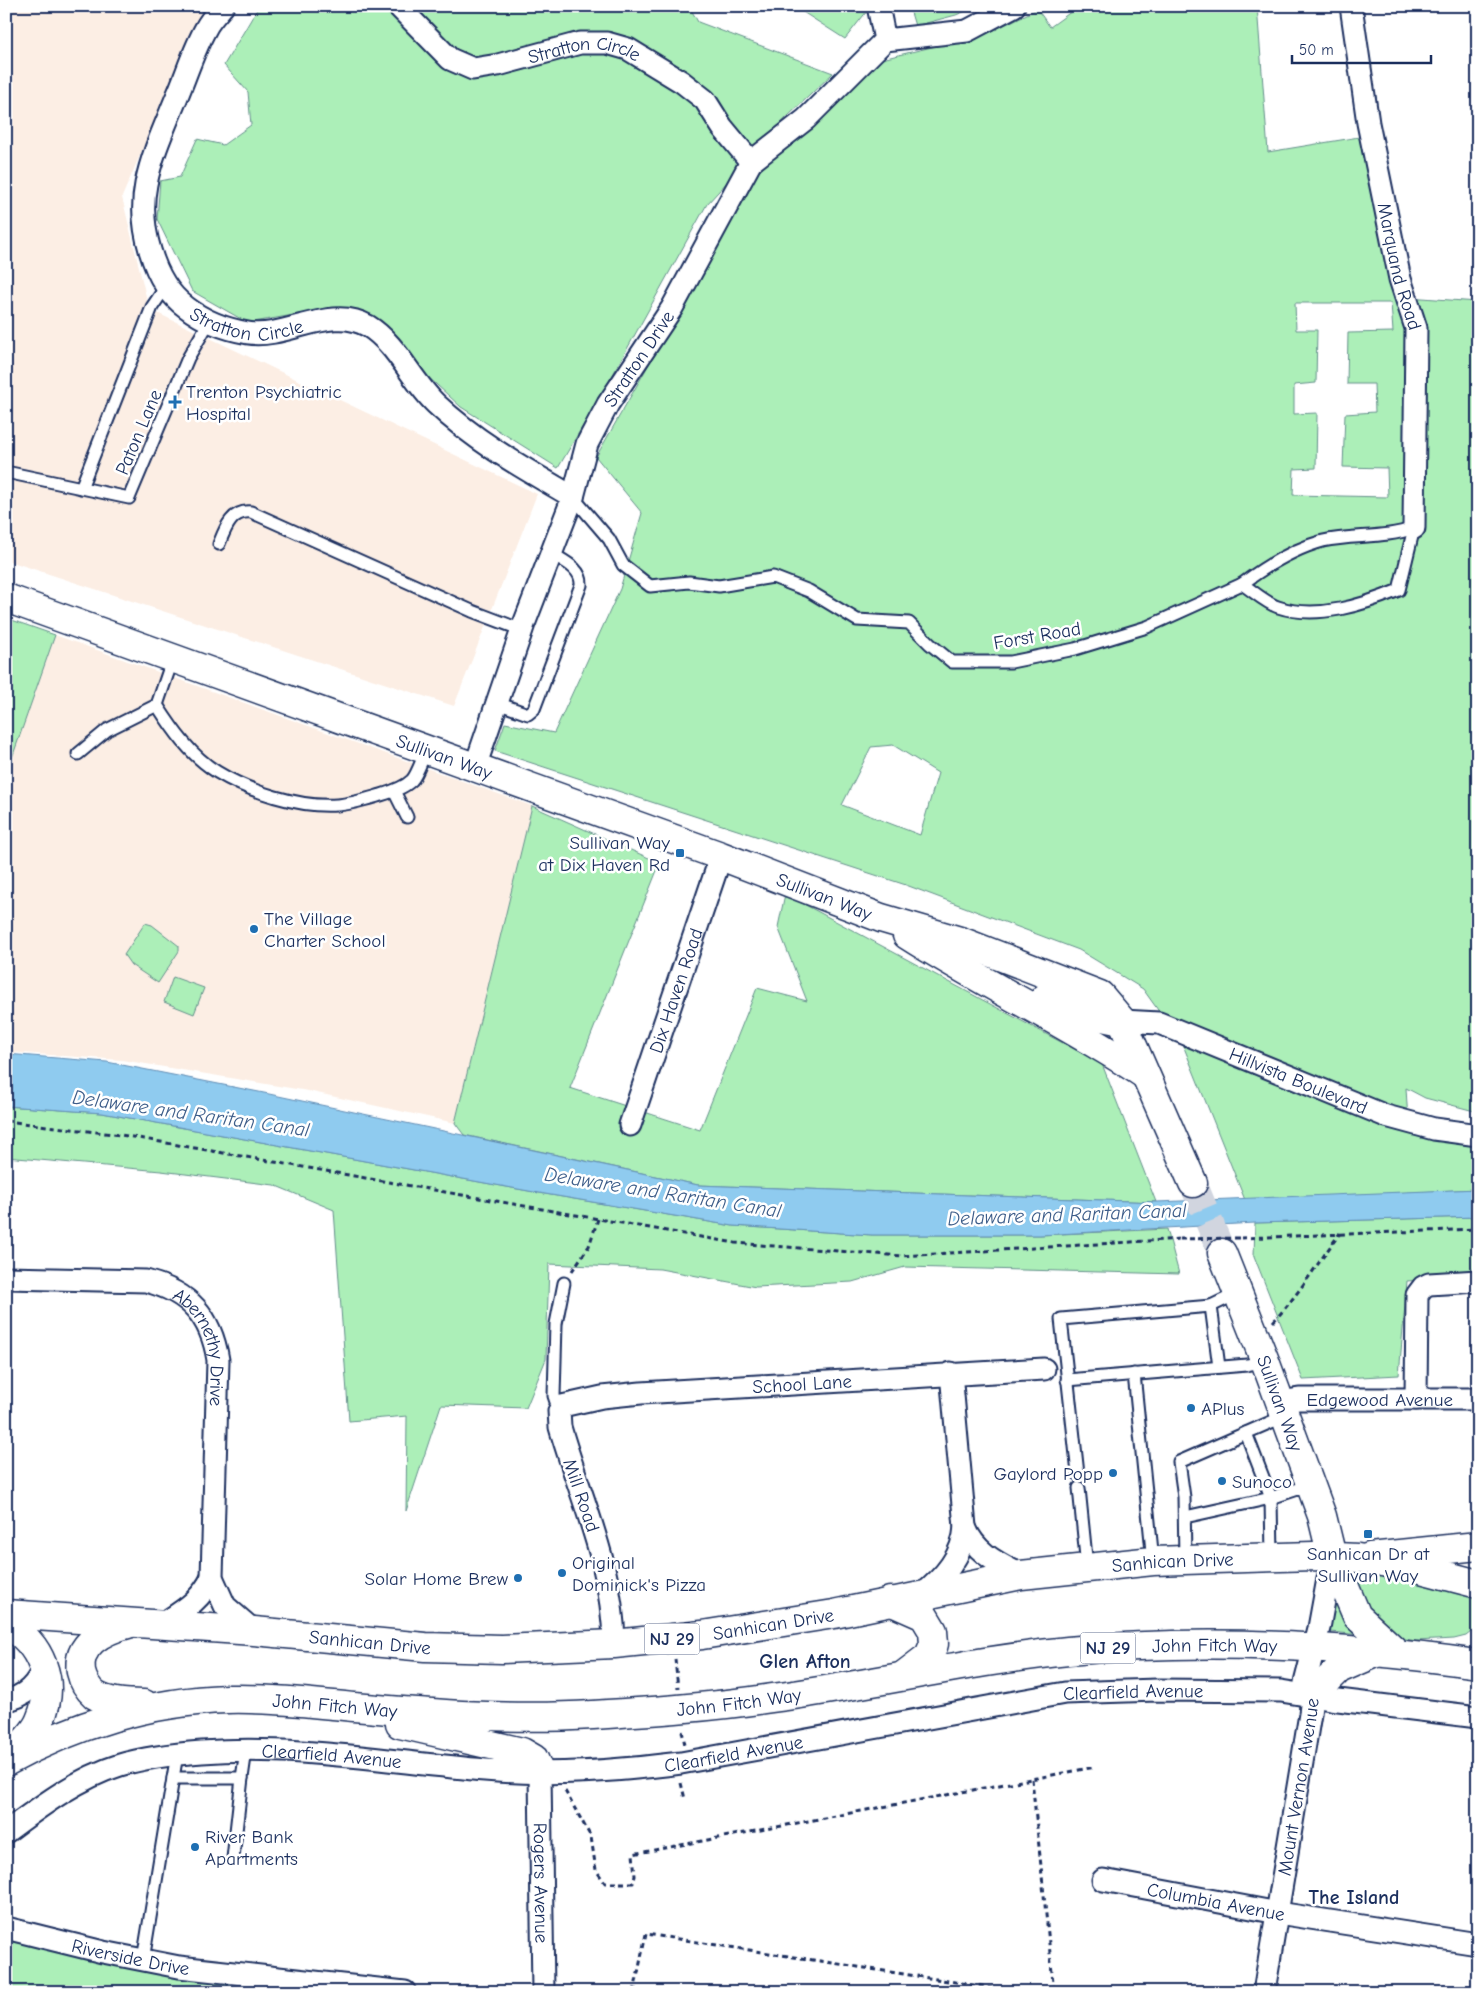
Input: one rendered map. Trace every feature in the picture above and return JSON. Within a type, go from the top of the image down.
[{"type":"main road","name":"Sullivan Way","points":[[6,598],[721,856],[881,918],[963,942],[1100,994],[1122,1021],[1193,1183]]},
{"type":"main road","name":"Sullivan Way","points":[[881,918],[950,962],[1080,1033],[1145,1075]]},
{"type":"main road","points":[[987,982],[1040,996],[1092,1015],[1122,1021]]},
{"type":"main road","name":"Sullivan Way","points":[[1232,1245],[1238,1292],[1266,1361],[1326,1531],[1345,1557],[1357,1616],[1388,1652]]},
{"type":"main road","name":"Sanhican Drive","points":[[6,1614],[254,1631],[425,1647],[502,1649],[614,1644],[767,1626],[1021,1575],[1087,1567],[1186,1559],[1345,1557],[1478,1546]]},
{"type":"main road","name":"NJ 29","points":[[1345,1557],[1417,1568],[1476,1584]]},
{"type":"main road","points":[[890,1601],[924,1616],[933,1631],[934,1644],[929,1656],[903,1676]]},
{"type":"main road","points":[[134,1622],[104,1632],[91,1642],[82,1660],[83,1680],[91,1691],[105,1699],[142,1704],[172,1705]]},
{"type":"main road","points":[[6,1624],[28,1638],[44,1666],[47,1691],[40,1720],[27,1739],[6,1760]]},
{"type":"main road","name":"John Fitch Way","points":[[6,1760],[52,1739],[106,1720],[172,1705],[224,1699],[253,1699],[502,1717],[577,1716],[679,1710],[773,1698],[1008,1658],[1124,1646],[1202,1643],[1314,1646],[1388,1652],[1478,1664]]},
{"type":"main road","points":[[1435,1658],[1478,1650]]},
{"type":"main road","points":[[1312,1696],[1339,1669],[1388,1652]]},
{"type":"main road","points":[[349,1707],[414,1728],[522,1752],[534,1759],[540,1773]]},
{"type":"street","name":"Stratton Circle","points":[[223,6],[206,28],[152,158],[145,186],[144,219],[148,243],[158,270],[167,285],[184,306],[209,322],[249,333],[281,332],[338,318],[354,320],[369,327],[385,341],[433,401],[458,425],[489,447],[573,497]]},
{"type":"street","name":"Stratton Circle","points":[[398,6],[450,59],[473,69],[498,65],[580,43],[607,43],[628,50],[682,82],[705,100],[722,127],[751,162]]},
{"type":"street","points":[[878,6],[885,40],[967,31],[1014,6]]},
{"type":"street","name":"Marquand Road","points":[[1351,6],[1368,123],[1384,192],[1400,279],[1416,328],[1414,528]]},
{"type":"street","name":"Stratton Drive","points":[[476,767],[522,630],[573,497],[587,444],[608,404],[672,308],[751,162],[806,119],[885,40]]},
{"type":"street","name":"Dix Haven Road","points":[[630,1124],[721,856]]},
{"type":"street","name":"Hillvista Boulevard","points":[[1122,1021],[1159,1022],[1386,1116],[1434,1129],[1478,1135]]},
{"type":"street","name":"Abernethy Drive","points":[[6,1278],[146,1281],[184,1296],[199,1311],[210,1329],[218,1360],[212,1577],[225,1606],[254,1631]]},
{"type":"street","points":[[1416,1399],[1417,1295],[1423,1287],[1429,1284],[1478,1281]]},
{"type":"street","name":"School Lane","points":[[560,1409],[602,1398],[641,1393],[951,1373],[1044,1369]]},
{"type":"street","points":[[922,1595],[946,1572],[964,1542],[965,1527],[951,1373]]},
{"type":"street","name":"Edgewood Avenue","points":[[1283,1409],[1299,1399],[1478,1399]]},
{"type":"street","name":"Mill Road","points":[[560,1409],[560,1427],[566,1448],[600,1546],[613,1621],[614,1644]]},
{"type":"street","points":[[965,1527],[970,1541],[982,1552],[1021,1575]]},
{"type":"street","name":"Mount Vernon Avenue","points":[[1264,1992],[1312,1696],[1305,1683],[1314,1646],[1345,1557]]},
{"type":"street","points":[[161,1625],[185,1610],[205,1592],[212,1577]]},
{"type":"street","points":[[6,1700],[21,1696],[29,1690],[44,1666]]},
{"type":"street","name":"Clearfield Avenue","points":[[6,1832],[45,1804],[90,1776],[154,1756],[177,1754],[286,1750],[486,1770],[540,1773],[618,1771],[681,1763],[1065,1693],[1131,1690],[1271,1691],[1478,1717]]},
{"type":"street","name":"Rogers Avenue","points":[[540,1773],[543,1992]]},
{"type":"street","name":"Columbia Avenue","points":[[1103,1880],[1278,1913],[1478,1944]]},
{"type":"street","name":"Riverside Drive","points":[[6,1928],[143,1960],[260,1977],[406,1992]]},
{"type":"lane","points":[[81,488],[152,308],[167,285]]},
{"type":"lane","name":"Paton Lane","points":[[6,472],[129,498],[188,358],[209,322]]},
{"type":"lane","name":"Forst Road","points":[[573,497],[609,539],[624,565],[650,586],[689,582],[719,586],[773,577],[809,591],[858,620],[909,623],[952,662],[1011,662],[1074,649],[1146,628],[1242,584],[1263,568],[1300,549],[1324,541],[1398,534],[1414,528]]},
{"type":"lane","points":[[219,544],[228,524],[234,517],[244,511],[251,512],[472,611],[522,630]]},
{"type":"lane","points":[[1242,584],[1277,607],[1305,612],[1352,606],[1376,600],[1399,590],[1414,528]]},
{"type":"lane","points":[[497,703],[528,714],[534,709],[581,585],[581,579],[575,569],[551,553]]},
{"type":"lane","points":[[78,754],[106,730],[157,705],[173,658]]},
{"type":"lane","points":[[157,705],[173,731],[193,753],[216,772],[261,792],[296,801],[336,805],[394,791],[412,780],[427,750]]},
{"type":"lane","points":[[394,791],[407,817]]},
{"type":"lane","points":[[560,1409],[554,1396],[556,1324],[564,1283]]},
{"type":"lane","points":[[1078,1474],[1061,1319],[1211,1306],[1238,1292]]},
{"type":"lane","points":[[1211,1306],[1220,1367]]},
{"type":"lane","points":[[1067,1380],[1220,1367],[1266,1361]]},
{"type":"lane","points":[[1134,1374],[1154,1561]]},
{"type":"lane","points":[[1186,1559],[1184,1497],[1179,1462],[1246,1433],[1283,1409]]},
{"type":"lane","points":[[1246,1433],[1271,1498],[1272,1557]]},
{"type":"lane","points":[[1185,1517],[1271,1498],[1310,1485]]},
{"type":"lane","points":[[1079,1488],[1087,1567]]},
{"type":"lane","points":[[233,1858],[246,1750]]},
{"type":"lane","points":[[143,1960],[177,1754]]},
{"type":"lane","points":[[173,1778],[242,1778]]},
{"type":"path","points":[[6,1121],[121,1135],[735,1243],[902,1256],[1180,1238],[1232,1245],[1340,1233],[1478,1229]]},
{"type":"path","points":[[564,1283],[589,1246],[598,1219]]},
{"type":"path","points":[[1269,1327],[1293,1301],[1307,1276],[1340,1233]]},
{"type":"path","points":[[564,1789],[591,1837],[596,1870],[605,1883],[633,1883],[635,1876],[633,1854],[1094,1767]]},
{"type":"path","points":[[680,1777],[685,1799]]},
{"type":"path","points":[[1032,1778],[1054,1992]]},
{"type":"path","points":[[634,1992],[646,1934],[1019,1992]]},
{"type":"shaded area","name":"Trenton Psychiatric Hospital","points":[[6,6],[204,6],[122,197],[149,309],[537,494],[454,706],[6,560]]},
{"type":"shaded area","name":"The Village Charter School","points":[[55,635],[532,806],[455,1123],[308,1091],[122,1060],[6,1052],[6,775]]},
{"type":"green space","points":[[259,6],[689,6],[698,22],[833,73],[786,118],[707,204],[611,378],[558,468],[461,407],[414,364],[367,315],[299,314],[248,323],[192,291],[157,219],[160,181],[180,177],[197,139],[223,145],[251,125],[248,92],[224,65]]},
{"type":"green space","points":[[705,6],[871,6],[845,39],[795,7],[704,9]]},
{"type":"green space","points":[[909,6],[978,6],[956,15],[915,26]]},
{"type":"green space","points":[[1079,6],[1257,6],[1268,152],[1359,137],[1394,296],[1478,302],[1478,1112],[1425,1098],[1406,1088],[1408,1121],[1478,1124],[1478,1189],[1245,1200],[1183,1045],[1143,989],[1079,950],[906,885],[495,751],[505,723],[554,733],[620,589],[642,513],[596,457],[753,177],[882,59],[986,34],[1037,9],[1050,27]],"holes":[[[1295,303],[1391,303],[1393,332],[1348,333],[1347,384],[1374,384],[1375,412],[1345,414],[1343,467],[1387,468],[1388,497],[1293,495],[1294,469],[1316,468],[1317,413],[1294,414],[1294,385],[1316,383],[1317,330],[1296,330]],[[893,745],[938,773],[920,835],[842,805],[871,747]]]},
{"type":"green space","points":[[6,618],[55,635],[6,775]]},
{"type":"green space","points":[[532,806],[660,863],[570,1088],[700,1130],[757,988],[807,1001],[778,927],[785,894],[1102,1064],[1156,1202],[698,1185],[464,1135],[455,1123]]},
{"type":"green space","points":[[145,923],[152,925],[179,946],[179,951],[158,983],[131,965],[124,955]]},
{"type":"green space","points":[[173,977],[204,988],[194,1014],[164,1002]]},
{"type":"green space","points":[[6,1106],[102,1113],[545,1194],[733,1226],[872,1235],[1040,1235],[1167,1229],[1179,1274],[905,1267],[852,1282],[756,1287],[660,1269],[549,1264],[546,1359],[526,1408],[441,1405],[406,1511],[407,1416],[349,1421],[334,1210],[274,1185],[161,1171],[6,1157]]},
{"type":"green space","points":[[1478,1217],[1478,1276],[1407,1281],[1399,1375],[1303,1380],[1254,1256],[1255,1223]]},
{"type":"green space","points":[[1350,1571],[1398,1575],[1472,1596],[1478,1606],[1476,1628],[1466,1636],[1454,1639],[1416,1641],[1400,1638],[1366,1608]]},
{"type":"green space","points":[[1335,1596],[1362,1635],[1330,1632]]},
{"type":"green space","points":[[6,1936],[329,1992],[6,1992]]},
{"type":"water","name":"Delaware and Raritan Canal","points":[[6,1054],[107,1062],[269,1094],[698,1185],[1156,1202],[1478,1189],[1478,1217],[1255,1223],[1040,1235],[872,1235],[733,1226],[545,1194],[102,1113],[6,1106]]},
{"type":"tunnel","points":[[1193,1183],[1222,1253]]},
{"type":"place","name":"Trenton Psychiatric Hospital","points":[[175,402]]},
{"type":"place","name":"Sullivan Way at Dix Haven Rd","points":[[680,853]]},
{"type":"place","name":"The Village Charter School","points":[[254,929]]},
{"type":"place","name":"APlus","points":[[1191,1408]]},
{"type":"place","name":"Gaylord Popp","points":[[1113,1473]]},
{"type":"place","name":"Sunoco","points":[[1222,1481]]},
{"type":"place","name":"Sanhican Dr at Sullivan Way","points":[[1368,1534]]},
{"type":"place","name":"Original Dominick's Pizza","points":[[562,1573]]},
{"type":"place","name":"Solar Home Brew","points":[[518,1578]]},
{"type":"place","name":"River Bank Apartments","points":[[195,1847]]},
{"type":"district","name":"Glen Afton","points":[[805,1661]]},
{"type":"district","name":"The Island","points":[[1354,1897]]}]
